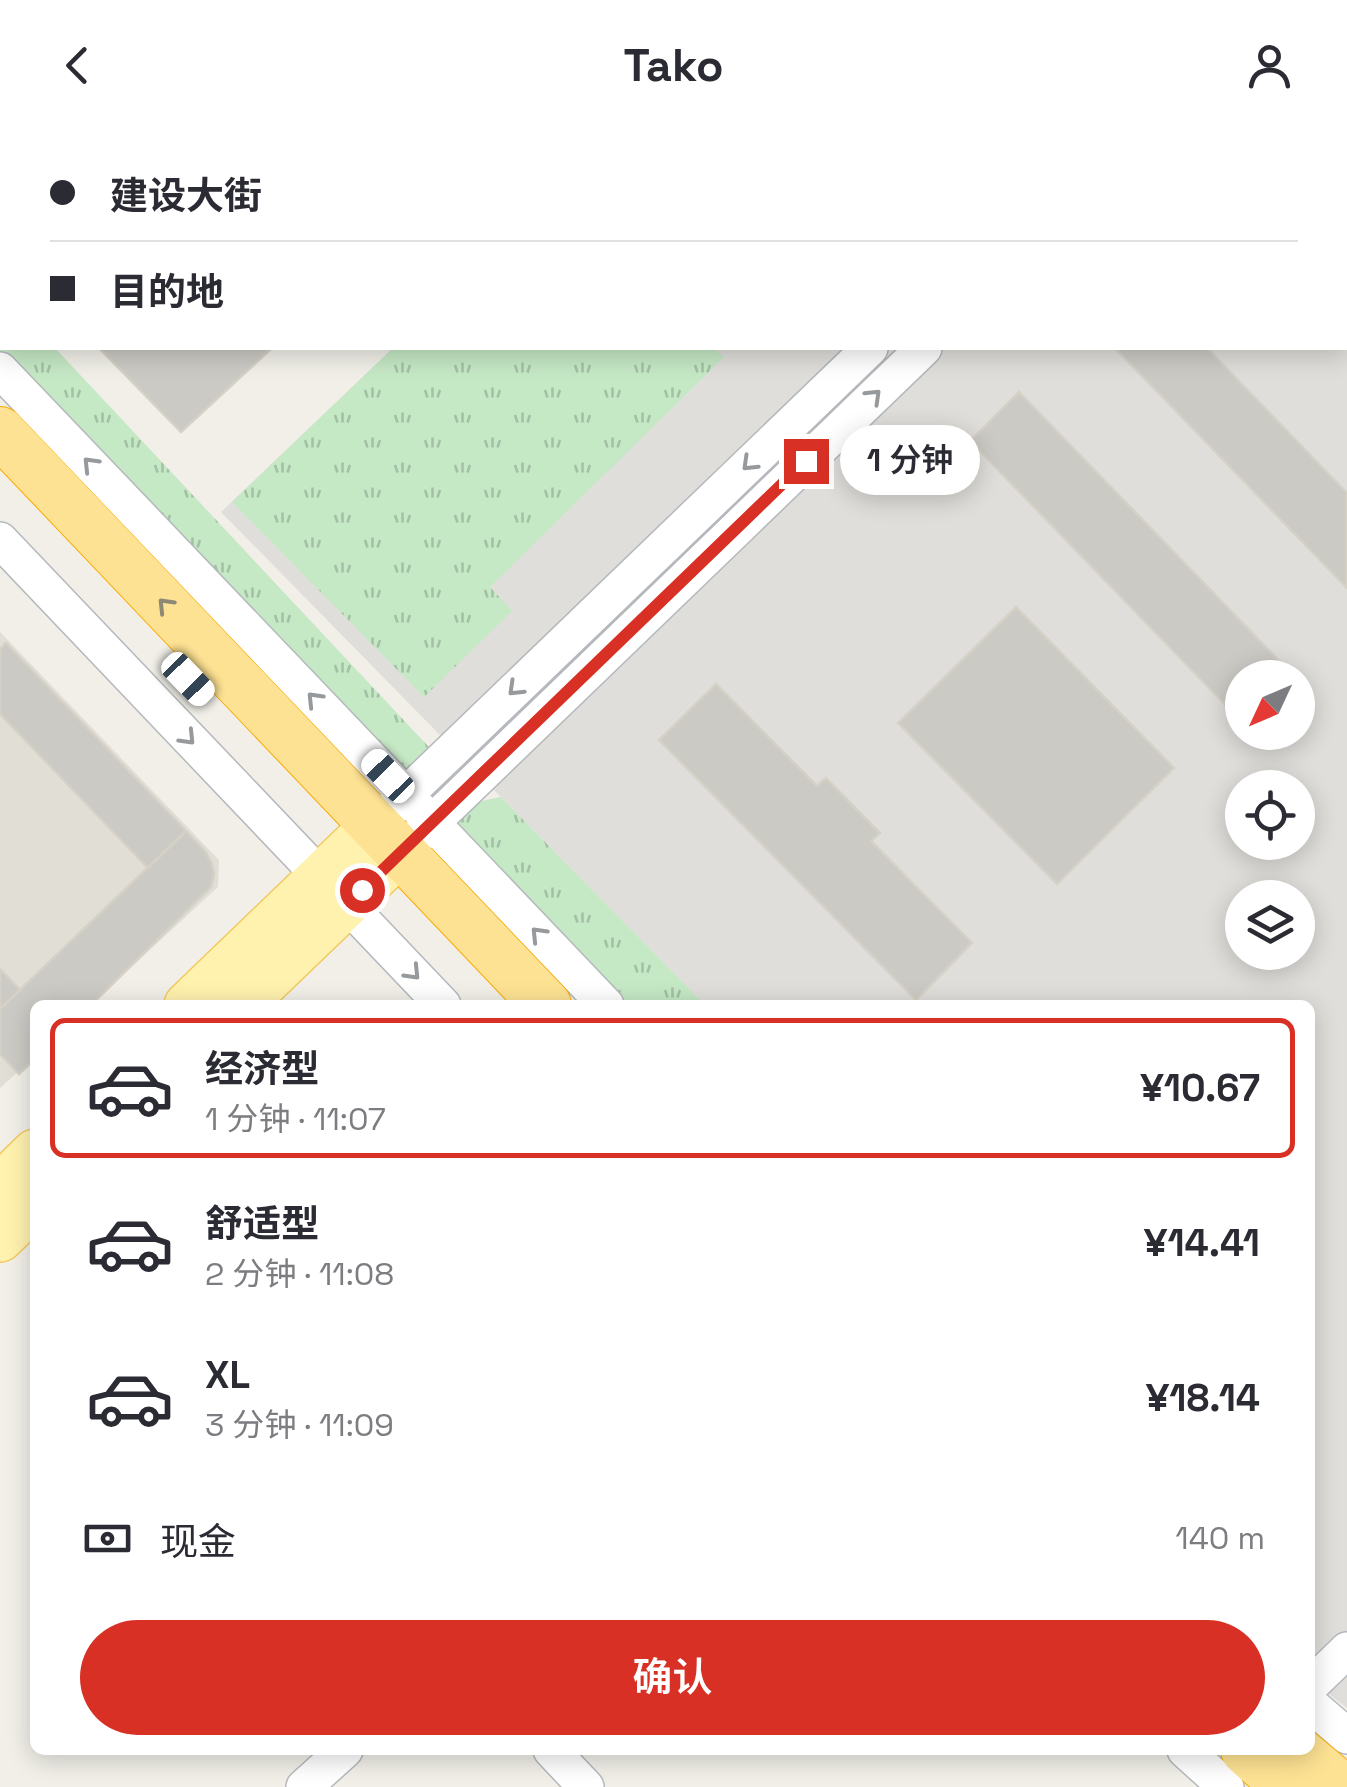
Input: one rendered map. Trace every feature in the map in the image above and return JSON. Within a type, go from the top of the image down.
[{"type":"highway","points":[[0,432],[376,850],[496,1000]]},
{"type":"highway","points":[[0,481],[376,850],[541,1000]]},
{"type":"highway","points":[[1302,1755],[1340,1787]]},
{"type":"highway","points":[[1215,1766],[1288,1787]]},
{"type":"main road","points":[[194,1000],[376,850]]},
{"type":"main road","points":[[246,1000],[376,850]]},
{"type":"main road","points":[[0,1186],[30,1157]]},
{"type":"main road","points":[[0,1238],[30,1210]]},
{"type":"street","points":[[376,850],[868,350]]},
{"type":"street","points":[[376,850],[922,350]]},
{"type":"street","points":[[0,370],[376,850],[442,1000]]},
{"type":"street","points":[[0,540],[376,850],[599,1000]]},
{"type":"street","points":[[1315,1681],[1347,1650]]},
{"type":"street","points":[[1315,1708],[1347,1736]]},
{"type":"street","points":[[304,1787],[339,1755]]},
{"type":"street","points":[[555,1755],[586,1787]]},
{"type":"shaded area","points":[[391,350],[1347,350],[1347,1708],[1315,1683],[1315,1000],[700,1000],[221,512]]},
{"type":"shaded area","points":[[0,632],[219,860],[218,887],[95,1000],[30,1000],[30,1061],[0,1088]]},
{"type":"green space","points":[[0,350],[57,350],[441,760],[388,776],[0,370]]},
{"type":"green space","points":[[391,350],[716,350],[724,357],[490,587],[512,611],[424,697],[232,502]]},
{"type":"green space","points":[[501,797],[700,1000],[604,1000],[452,844],[447,808]]},
{"type":"building","points":[[101,350],[270,350],[181,432]]},
{"type":"building","points":[[1117,350],[1209,350],[1347,493],[1347,588]]},
{"type":"building","points":[[1019,392],[1278,660],[1225,660],[1225,704],[970,441]]},
{"type":"building","points":[[1016,607],[1174,768],[1057,884],[898,723]]},
{"type":"building","points":[[6,643],[186,831],[148,868],[0,714],[0,649]]},
{"type":"building","points":[[716,684],[817,786],[826,778],[880,833],[871,841],[972,943],[916,1000],[659,740]]},
{"type":"building","points":[[186,831],[205,851],[214,874],[211,887],[96,1000],[30,1000],[30,1064],[19,1074],[0,1054],[0,1009]]},
{"type":"building","points":[[0,969],[20,990],[0,1009]]},
{"type":"route","points":[[362,890],[806,461]]}]
